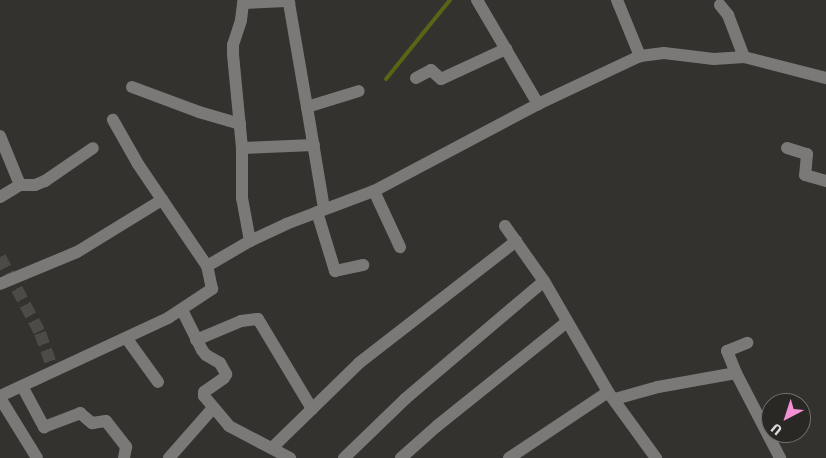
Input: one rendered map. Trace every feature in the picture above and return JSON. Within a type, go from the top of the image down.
[{"type":"street","points":[[477,0],[538,104]]},
{"type":"street","points":[[617,0],[640,56]]},
{"type":"street","points":[[250,241],[242,198],[242,148],[233,45],[241,20],[243,2],[287,1],[290,5],[314,145],[320,211],[335,271],[363,265]]},
{"type":"street","points":[[720,5],[728,16],[744,57]]},
{"type":"street","points":[[416,78],[431,70],[441,79],[506,49]]},
{"type":"street","points":[[207,266],[250,241],[320,211],[374,191],[538,104],[640,56],[664,53],[714,59],[744,57],[826,78]]},
{"type":"street","points":[[132,87],[199,112],[240,124]]},
{"type":"street","points":[[308,107],[359,91]]},
{"type":"street","points":[[37,458],[0,397],[127,339],[182,310],[212,289],[207,266],[138,164],[113,120]]},
{"type":"street","points":[[0,136],[20,185]]},
{"type":"street","points":[[242,148],[314,145]]},
{"type":"street","points":[[0,197],[20,185],[35,185],[46,181],[93,148]]},
{"type":"street","points":[[787,148],[807,154],[805,175],[826,181]]},
{"type":"street","points":[[374,191],[400,246]]},
{"type":"street","points":[[0,284],[77,252],[162,200]]},
{"type":"street","points":[[505,226],[544,281],[611,395],[656,458]]},
{"type":"street","points":[[273,448],[359,363],[516,242]]},
{"type":"street","points":[[344,458],[405,399],[544,281]]},
{"type":"street","points":[[182,310],[196,340],[206,355],[220,363],[226,374],[224,378],[204,392],[204,396],[236,431],[290,458]]},
{"type":"street","points":[[196,340],[241,321],[258,319],[283,364],[312,409]]},
{"type":"street","points":[[401,458],[437,426],[567,322]]},
{"type":"street","points":[[127,339],[158,382]]},
{"type":"street","points":[[747,343],[727,351],[736,373],[780,458]]},
{"type":"street","points":[[509,458],[611,395],[736,373]]},
{"type":"street","points":[[22,386],[44,426],[80,413],[92,423],[106,421],[126,447],[124,458]]},
{"type":"street","points":[[169,458],[213,408]]},
{"type":"waterway","points":[[386,79],[450,0]]},
{"type":"tunnel","points":[[0,257],[40,333],[54,372]]}]
